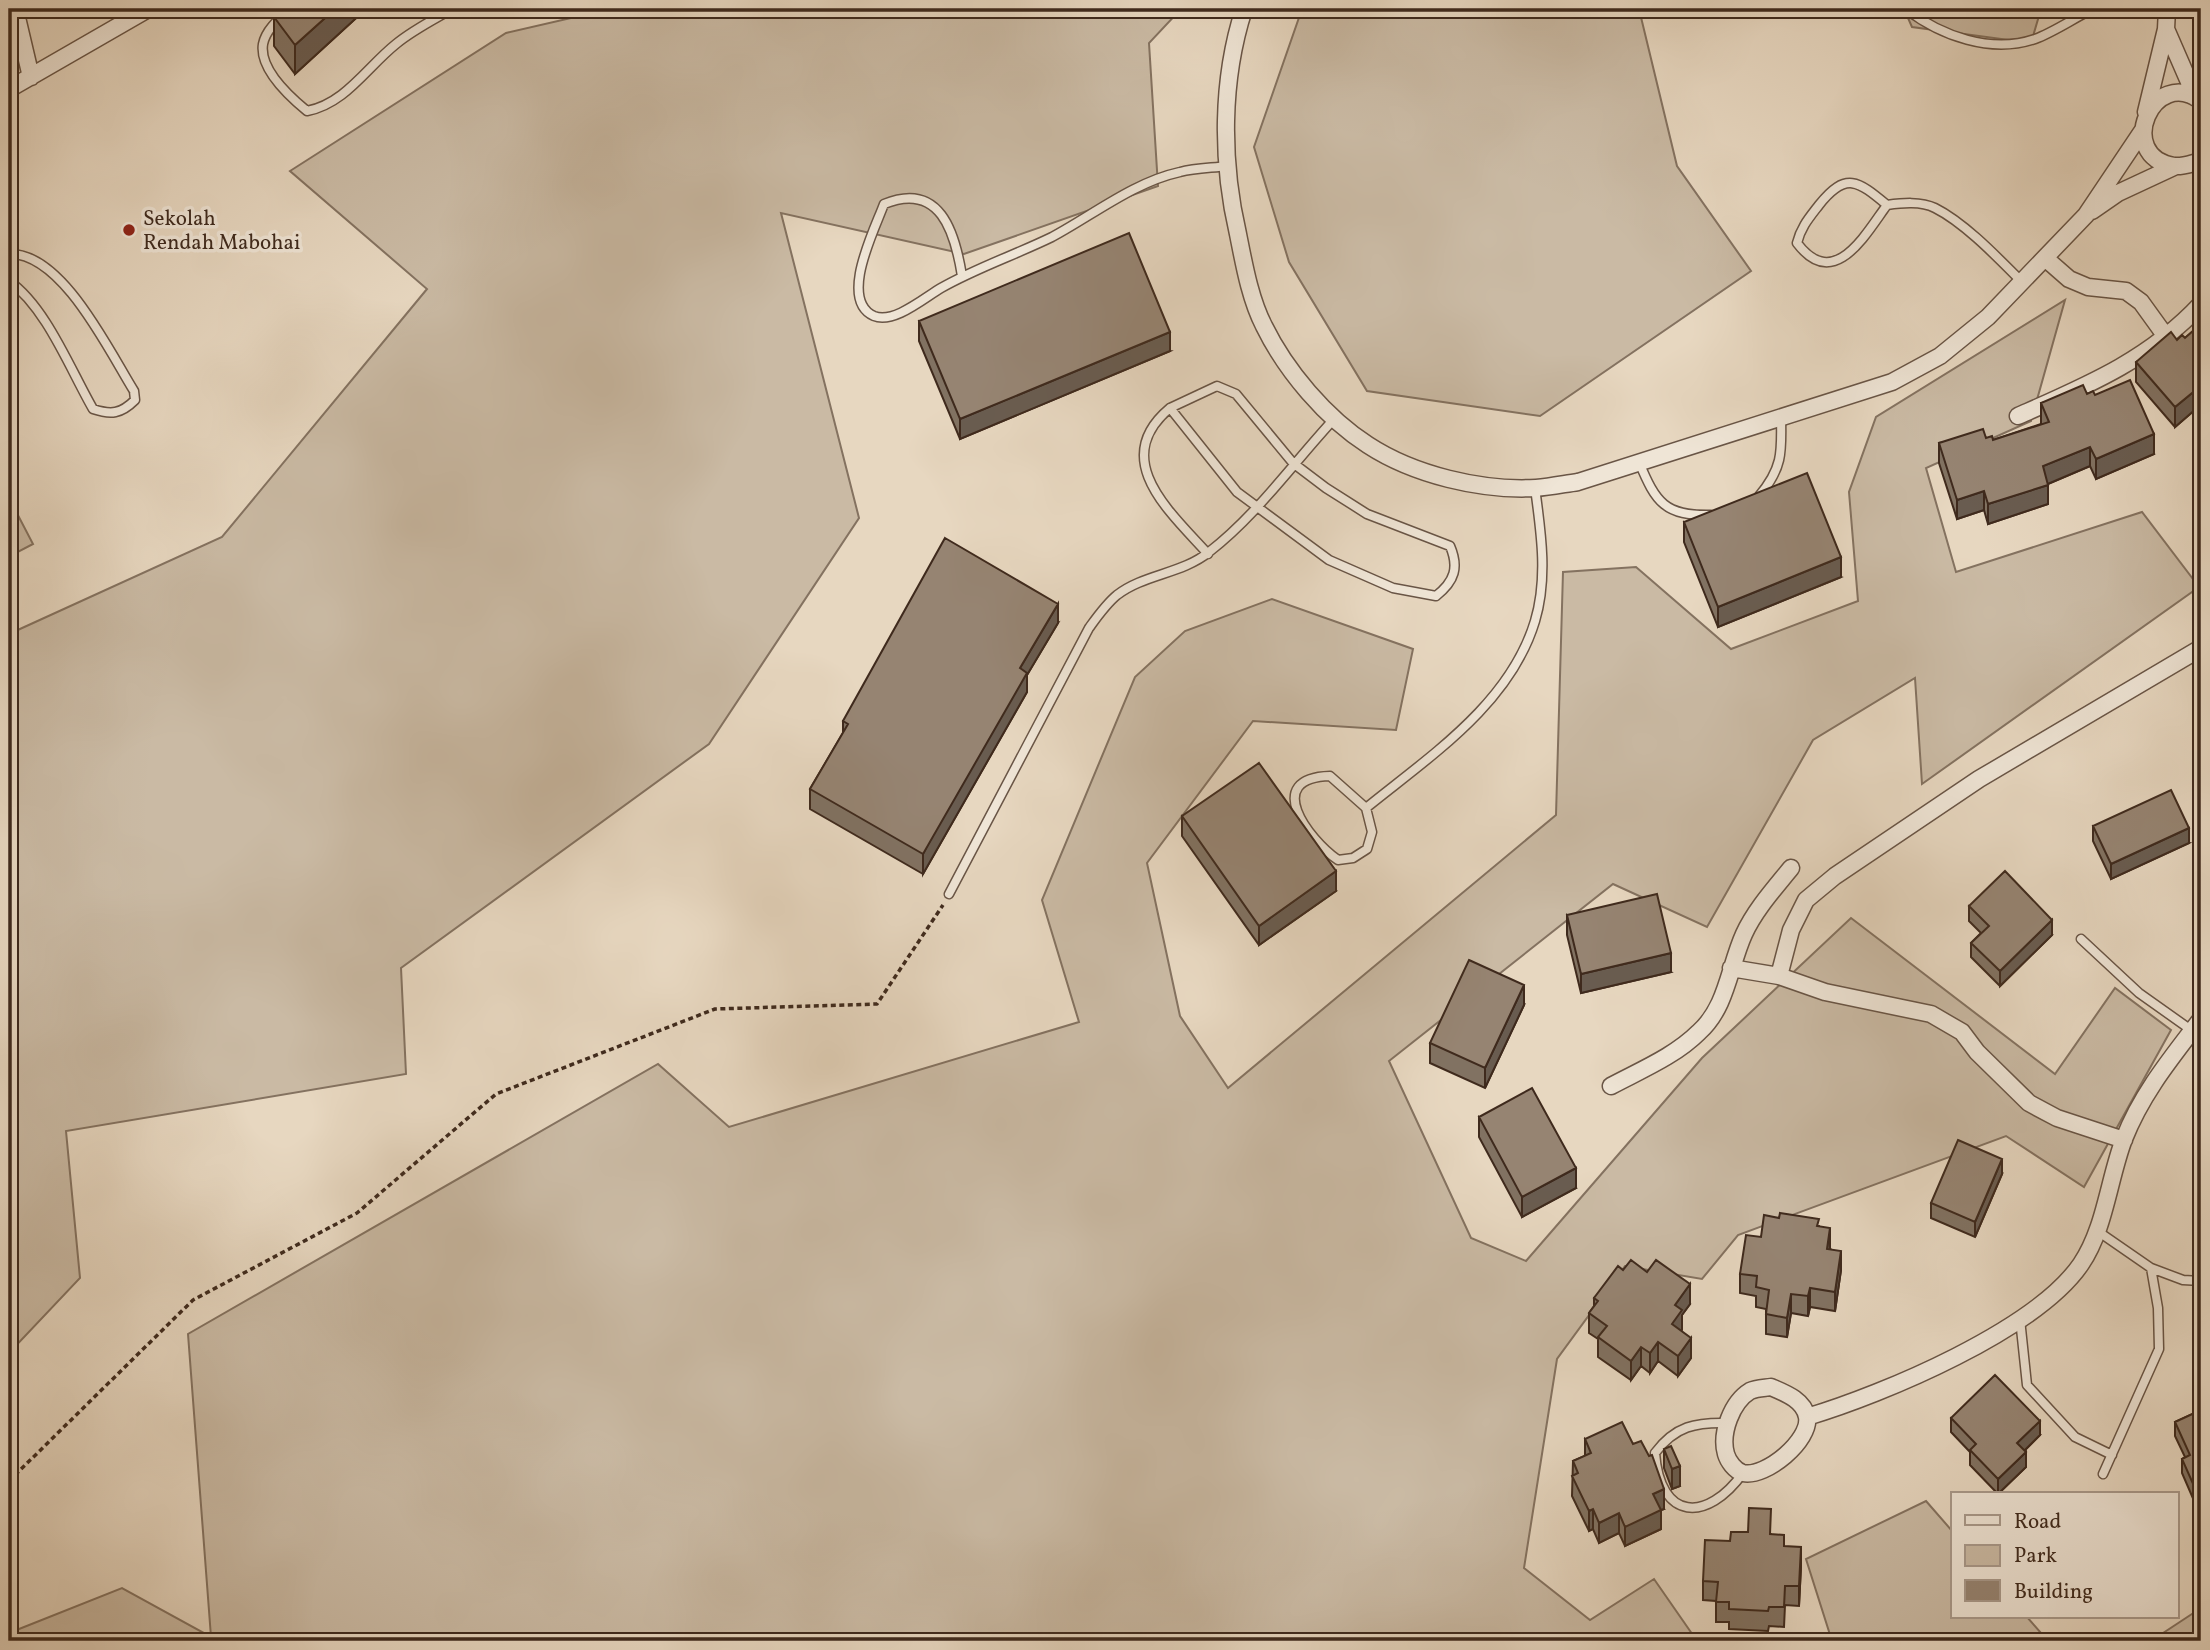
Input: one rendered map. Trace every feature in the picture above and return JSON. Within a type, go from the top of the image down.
[{"type":"street","points":[[9,89],[148,9]]},
{"type":"street","points":[[1244,9],[1234,39],[1228,87],[1227,166],[1240,244],[1263,325],[1294,374],[1335,418],[1368,445],[1416,468],[1477,484],[1535,488],[1578,481],[1892,382],[1940,356],[1988,317],[2086,215],[2155,103],[2167,96],[2182,94],[2199,99]]},
{"type":"street","points":[[2167,9],[2166,29],[2144,122],[2145,143],[2152,155],[2176,166]]},
{"type":"street","points":[[13,11],[31,77]]},
{"type":"street","points":[[2166,29],[2199,99]]},
{"type":"street","points":[[2086,215],[2118,193],[2176,166],[2199,160]]},
{"type":"street","points":[[2045,258],[2069,279],[2088,287],[2126,291],[2141,302],[2167,338]]},
{"type":"street","points":[[2018,416],[2101,380],[2167,338],[2200,309]]},
{"type":"street","points":[[1779,976],[1791,930],[1806,900],[1835,876],[1979,779],[2201,648]]},
{"type":"street","points":[[1611,1086],[1671,1053],[1701,1032],[1719,1006],[1744,933],[1758,909],[1791,868]]},
{"type":"street","points":[[1731,968],[1779,976],[1825,992],[1931,1014],[1962,1032],[1977,1052],[2029,1103],[2057,1118],[2124,1140]]},
{"type":"street","points":[[1807,1417],[1859,1402],[1895,1385],[2020,1319],[2061,1289],[2083,1262],[2096,1230],[2124,1140],[2157,1075],[2198,1029]]},
{"type":"street","points":[[1771,1387],[1790,1395],[1801,1405],[1807,1417],[1805,1431],[1795,1445],[1760,1472],[1744,1473],[1732,1466],[1726,1455],[1724,1441],[1728,1423],[1738,1402],[1752,1390],[1771,1387]]},
{"type":"lane","points":[[290,9],[271,26],[263,44],[267,65],[290,97],[307,111],[324,108],[339,98],[397,43],[452,9]]},
{"type":"lane","points":[[1829,9],[1840,9]]},
{"type":"lane","points":[[1906,9],[1924,23],[1956,35],[1986,44],[2012,46],[2038,38],[2093,9]]},
{"type":"lane","points":[[962,276],[957,244],[946,217],[926,203],[901,197],[884,204],[858,275],[862,305],[873,316],[889,318],[962,276],[1051,237],[1149,182],[1180,172],[1227,166]]},
{"type":"lane","points":[[1887,205],[1864,186],[1849,183],[1833,187],[1800,229],[1797,243],[1805,254],[1820,261],[1834,262],[1850,255],[1887,205],[1904,202],[1935,208],[1997,257],[2022,282]]},
{"type":"lane","points":[[9,254],[20,254],[44,267],[69,288],[134,391],[135,400],[124,410],[109,415],[93,409],[26,293],[9,281]]},
{"type":"lane","points":[[1170,408],[1237,492],[1255,508],[1329,560],[1362,576],[1423,596],[1436,596],[1447,587],[1454,576],[1456,561],[1450,546],[1367,514],[1293,463],[1236,394],[1217,386],[1170,408],[1147,431],[1143,449],[1145,469],[1169,511],[1208,554]]},
{"type":"lane","points":[[949,894],[1089,628],[1101,611],[1130,588],[1184,568],[1208,554],[1255,508],[1335,418]]},
{"type":"lane","points":[[1747,502],[1757,498],[1774,479],[1782,456],[1781,419]]},
{"type":"lane","points":[[1639,462],[1653,496],[1670,510],[1691,515],[1716,514]]},
{"type":"lane","points":[[1366,808],[1458,733],[1496,695],[1518,660],[1535,621],[1542,578],[1535,488]]},
{"type":"lane","points":[[1330,776],[1366,808],[1372,832],[1367,849],[1353,858],[1338,860],[1324,850],[1297,816],[1293,802],[1298,788],[1313,777],[1330,776]]},
{"type":"lane","points":[[2081,939],[2139,993],[2198,1029]]},
{"type":"lane","points":[[2096,1230],[2151,1268],[2183,1280],[2201,1281]]},
{"type":"lane","points":[[2103,1474],[2158,1349],[2158,1308],[2151,1268]]},
{"type":"lane","points":[[2020,1319],[2027,1385],[2075,1437],[2112,1455]]},
{"type":"lane","points":[[1728,1423],[1699,1422],[1681,1429],[1665,1440],[1655,1453],[1656,1462],[1668,1496],[1689,1508],[1704,1507],[1721,1499],[1744,1473]]},
{"type":"path","points":[[9,1481],[193,1300],[357,1213],[496,1094],[715,1009],[877,1004],[949,894]]},
{"type":"green space","points":[[610,9],[1181,9],[1149,43],[1158,186],[964,254],[781,213],[859,518],[709,744],[401,968],[406,1074],[66,1131],[80,1278],[9,1353],[9,634],[222,537],[427,289],[290,171],[506,33]]},
{"type":"green space","points":[[1302,9],[1639,9],[1677,166],[1751,271],[1540,416],[1367,391],[1289,262],[1254,147]]},
{"type":"green space","points":[[1904,9],[2041,9],[2031,43],[1912,27]]},
{"type":"green space","points":[[2065,300],[2031,421],[1926,468],[1956,572],[2142,512],[2199,587],[1922,784],[1915,678],[1813,740],[1707,927],[1613,884],[1389,1061],[1471,1238],[1526,1261],[1702,1058],[1851,918],[2055,1074],[2115,988],[2171,1030],[2084,1187],[2006,1136],[1738,1235],[1702,1279],[1625,1266],[1557,1359],[1524,1568],[1590,1620],[1654,1579],[1697,1641],[9,1641],[9,1633],[122,1588],[211,1637],[188,1334],[658,1064],[729,1127],[1079,1022],[1042,900],[1135,677],[1185,631],[1272,599],[1413,649],[1396,730],[1253,721],[1147,863],[1180,1016],[1228,1088],[1556,815],[1563,572],[1636,567],[1731,649],[1858,601],[1849,492],[1876,417]]},
{"type":"green space","points":[[9,498],[33,544],[14,554],[9,545]]},
{"type":"green space","points":[[1926,1501],[1951,1530],[1951,1618],[2028,1618],[2048,1641],[1832,1641],[1806,1559]]},
{"type":"green space","points":[[2201,1608],[2201,1641],[2151,1641]]},
{"type":"building","points":[[284,9],[335,9],[295,45],[274,17]]},
{"type":"building","points":[[1129,233],[1170,332],[960,419],[919,321]]},
{"type":"building","points":[[2201,324],[2201,394],[2197,389],[2175,407],[2136,362],[2171,332],[2177,340],[2182,335],[2185,338]]},
{"type":"building","points":[[2130,380],[2154,434],[2096,459],[2090,447],[2043,466],[2048,485],[1988,504],[1984,491],[1957,500],[1939,443],[1983,429],[1986,438],[1992,436],[1993,440],[2049,422],[2041,403],[2083,385],[2087,394],[2093,391],[2095,395]]},
{"type":"building","points":[[1807,473],[1841,557],[1718,607],[1684,522]]},
{"type":"building","points":[[945,538],[1058,604],[1020,668],[1027,673],[923,854],[810,789],[848,724],[843,721]]},
{"type":"building","points":[[1259,763],[1336,871],[1259,926],[1182,816]]},
{"type":"building","points":[[2171,790],[2189,828],[2111,864],[2093,826]]},
{"type":"building","points":[[2005,871],[2052,920],[2000,971],[1971,943],[1989,926],[1969,906]]},
{"type":"building","points":[[1657,894],[1671,953],[1581,974],[1567,915]]},
{"type":"building","points":[[1469,960],[1524,985],[1485,1068],[1430,1043]]},
{"type":"building","points":[[1532,1088],[1576,1168],[1522,1197],[1479,1117]]},
{"type":"building","points":[[1958,1140],[2002,1159],[1975,1222],[1931,1203]]},
{"type":"building","points":[[1780,1213],[1819,1219],[1817,1226],[1830,1228],[1827,1249],[1841,1251],[1835,1292],[1810,1288],[1808,1296],[1791,1294],[1787,1318],[1766,1314],[1769,1290],[1756,1287],[1757,1276],[1740,1274],[1746,1235],[1761,1237],[1764,1215],[1779,1218]]},
{"type":"building","points":[[1631,1260],[1647,1272],[1656,1260],[1690,1284],[1675,1305],[1682,1310],[1672,1324],[1691,1338],[1678,1356],[1658,1342],[1650,1353],[1641,1347],[1631,1361],[1598,1337],[1607,1326],[1589,1313],[1598,1301],[1594,1298],[1618,1266],[1623,1270]]},
{"type":"building","points":[[1995,1375],[2040,1421],[2017,1443],[2026,1452],[1998,1479],[1970,1450],[1976,1444],[1951,1418]]},
{"type":"building","points":[[2201,1410],[2201,1494],[2198,1495],[2182,1459],[2190,1455],[2175,1422]]},
{"type":"building","points":[[1622,1422],[1633,1444],[1641,1441],[1649,1456],[1652,1455],[1664,1489],[1653,1494],[1661,1510],[1625,1527],[1619,1513],[1599,1523],[1593,1509],[1589,1511],[1572,1476],[1578,1473],[1573,1461],[1591,1453],[1585,1439]]},
{"type":"building","points":[[1671,1446],[1680,1466],[1672,1469],[1664,1449]]},
{"type":"building","points":[[1749,1508],[1771,1509],[1770,1534],[1784,1535],[1784,1546],[1801,1547],[1799,1586],[1785,1586],[1784,1607],[1769,1607],[1768,1611],[1729,1609],[1729,1602],[1716,1602],[1718,1582],[1703,1581],[1705,1540],[1730,1541],[1731,1532],[1748,1532]]},
{"type":"place","name":"Sekolah Rendah Mabohai","points":[[129,230]]}]
